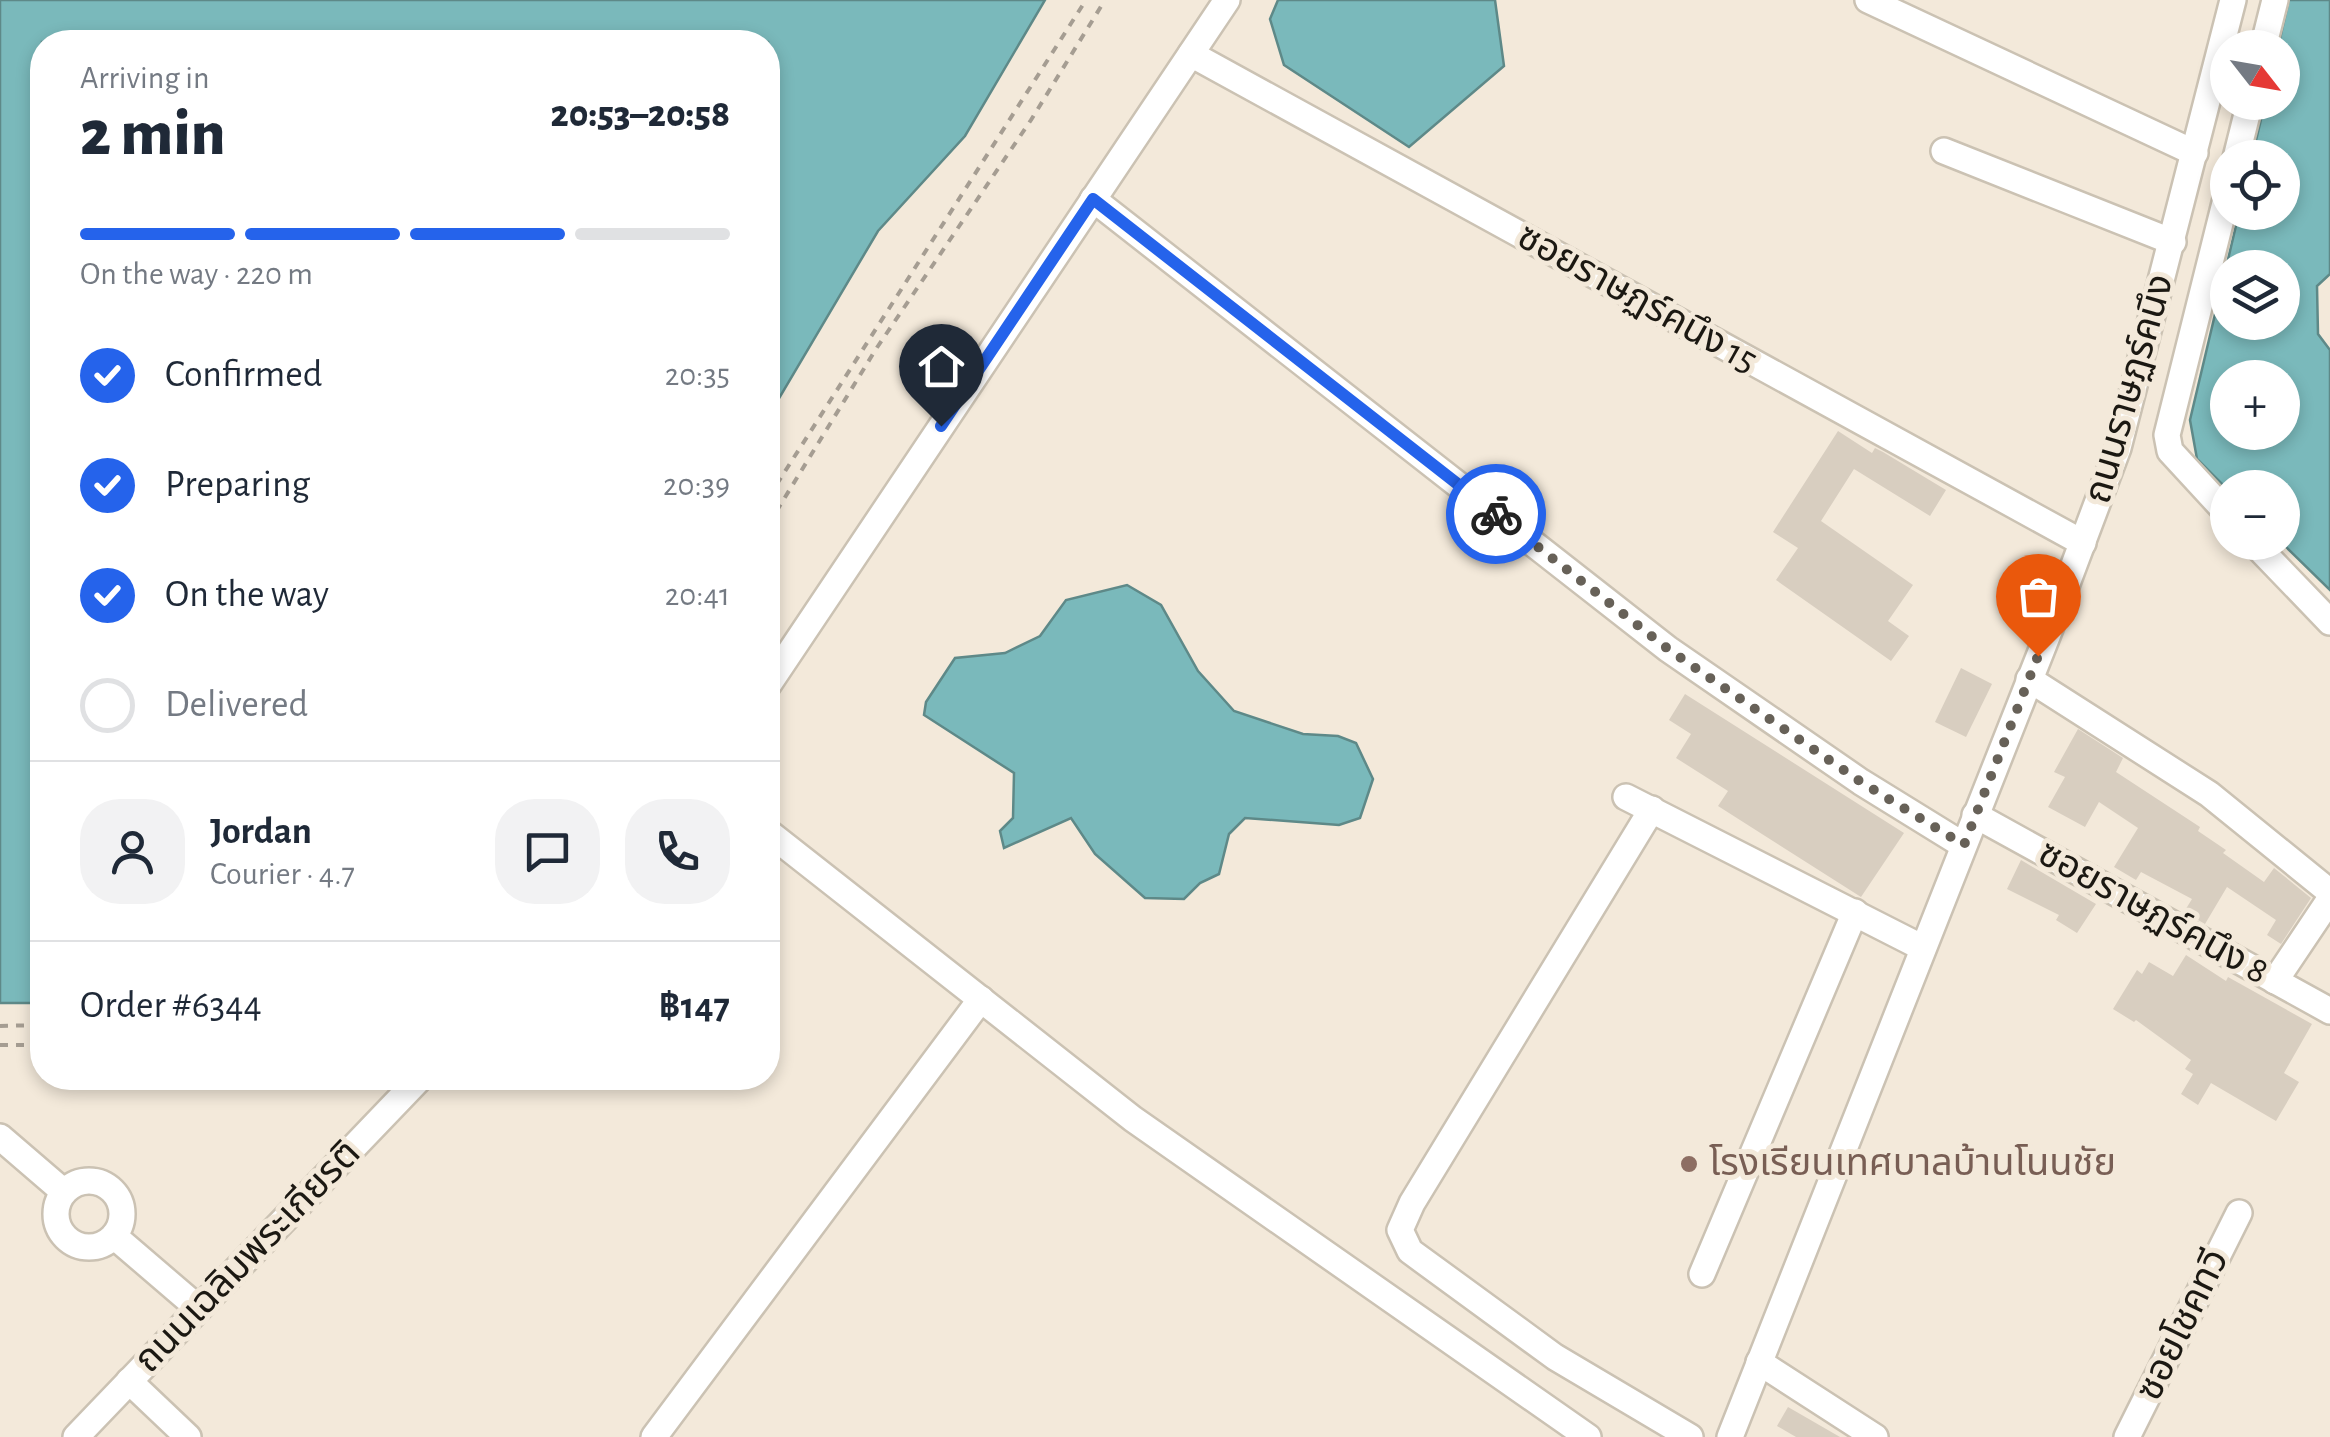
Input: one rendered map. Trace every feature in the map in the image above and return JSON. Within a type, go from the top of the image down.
[{"type":"street","points":[[780,667],[1227,0]]},
{"type":"street","points":[[1868,0],[2195,152]]},
{"type":"street","name":"ถนนราษฏร์คนึง","points":[[1730,1437],[2118,448],[2232,0]]},
{"type":"street","points":[[2268,30],[2275,0]]},
{"type":"street","name":"ซอยราษฏร์คนึง 15","points":[[1191,54],[2083,544]]},
{"type":"street","points":[[1944,151],[2172,242]]},
{"type":"street","points":[[1093,199],[1668,649],[1861,782],[1964,845]]},
{"type":"street","points":[[2210,494],[2170,451],[2167,435],[2218,230]]},
{"type":"street","points":[[2270,560],[2330,622]]},
{"type":"street","points":[[2029,679],[2209,794],[2330,895],[2275,981]]},
{"type":"street","points":[[1626,798],[1922,948]]},
{"type":"street","points":[[1652,809],[1412,1203],[1400,1230],[1410,1251],[1555,1357],[1690,1437]]},
{"type":"street","name":"ซอยราษฏร์คนึง 8","points":[[1975,816],[2330,1011]]},
{"type":"street","points":[[780,841],[1134,1119],[1588,1437]]},
{"type":"street","points":[[1702,1274],[1855,912]]},
{"type":"street","points":[[654,1437],[981,999]]},
{"type":"street","name":"ถนนเฉลิมพระเกียรติ","points":[[76,1437],[408,1090]]},
{"type":"street","points":[[0,1137],[64,1192]]},
{"type":"street","points":[[92,1180],[111,1189],[122,1206],[114,1236],[94,1246],[72,1242],[58,1224],[56,1213],[64,1192],[82,1181],[92,1180]]},
{"type":"street","name":"ซอยโชคทวี","points":[[2127,1437],[2238,1213]]},
{"type":"street","points":[[114,1236],[198,1308]]},
{"type":"street","points":[[1759,1362],[1875,1437]]},
{"type":"street","points":[[129,1381],[188,1437]]},
{"type":"path","points":[[780,479],[1086,0]]},
{"type":"path","points":[[780,505],[876,349],[1031,120],[1105,0]]},
{"type":"path","points":[[0,1026],[30,1026]]},
{"type":"path","points":[[0,1045],[30,1045]]},
{"type":"water","points":[[0,0],[1045,0],[965,136],[878,231],[780,397],[780,30],[30,30],[30,1003],[0,1003]]},
{"type":"water","points":[[1278,0],[1495,0],[1504,66],[1409,147],[1284,65],[1270,19]]},
{"type":"water","points":[[2289,0],[2330,0],[2330,274],[2317,286],[2318,334],[2330,350],[2330,590],[2299,560],[2300,470],[2210,472],[2197,459],[2190,420],[2210,336],[2210,340],[2300,340],[2300,250],[2230,250],[2235,230],[2300,230],[2300,140],[2256,140],[2261,120],[2300,120],[2300,30],[2282,30]]},
{"type":"water","points":[[1127,585],[1161,605],[1198,671],[1234,711],[1303,734],[1338,736],[1356,743],[1373,779],[1360,818],[1339,825],[1245,818],[1229,834],[1219,874],[1200,883],[1184,899],[1145,898],[1095,854],[1071,818],[1004,848],[1000,831],[1013,818],[1014,773],[924,715],[926,702],[955,658],[1005,653],[1040,636],[1066,600]]},
{"type":"building","points":[[1838,431],[1872,453],[1875,448],[1883,452],[1946,490],[1930,516],[1854,469],[1821,521],[1913,585],[1888,621],[1909,636],[1891,661],[1776,580],[1798,548],[1773,532]]},
{"type":"building","points":[[1961,668],[1992,684],[1966,737],[1935,722]]},
{"type":"building","points":[[1685,694],[1904,833],[1861,897],[1718,806],[1728,791],[1676,758],[1691,734],[1669,720]]},
{"type":"building","points":[[2078,729],[2123,758],[2116,772],[2200,827],[2198,831],[2226,850],[2223,853],[2264,882],[2274,868],[2311,898],[2281,944],[2267,935],[2276,920],[2227,887],[2205,924],[2184,912],[2192,899],[2141,872],[2136,880],[2114,867],[2138,828],[2099,802],[2085,827],[2048,807],[2065,777],[2054,772]]},
{"type":"building","points":[[2021,860],[2096,904],[2077,933],[2056,920],[2059,915],[2007,889]]},
{"type":"building","points":[[2186,955],[2226,981],[2228,977],[2312,1024],[2284,1073],[2299,1082],[2276,1121],[2211,1083],[2198,1105],[2181,1094],[2193,1074],[2185,1069],[2191,1060],[2136,1020],[2113,1009],[2137,970],[2142,974],[2149,962],[2173,976]]},
{"type":"building","points":[[1788,1407],[1840,1437],[1796,1437],[1777,1426]]},
{"type":"way so far","points":[[1496,514],[1668,649],[1861,782],[1964,845],[2038,656]]},
{"type":"place","name":"โรงเรียนเทศบาลบ้านโนนชัย","points":[[1689,1164]]},
{"type":"route","points":[[941,426],[1093,199],[1496,514]]}]
